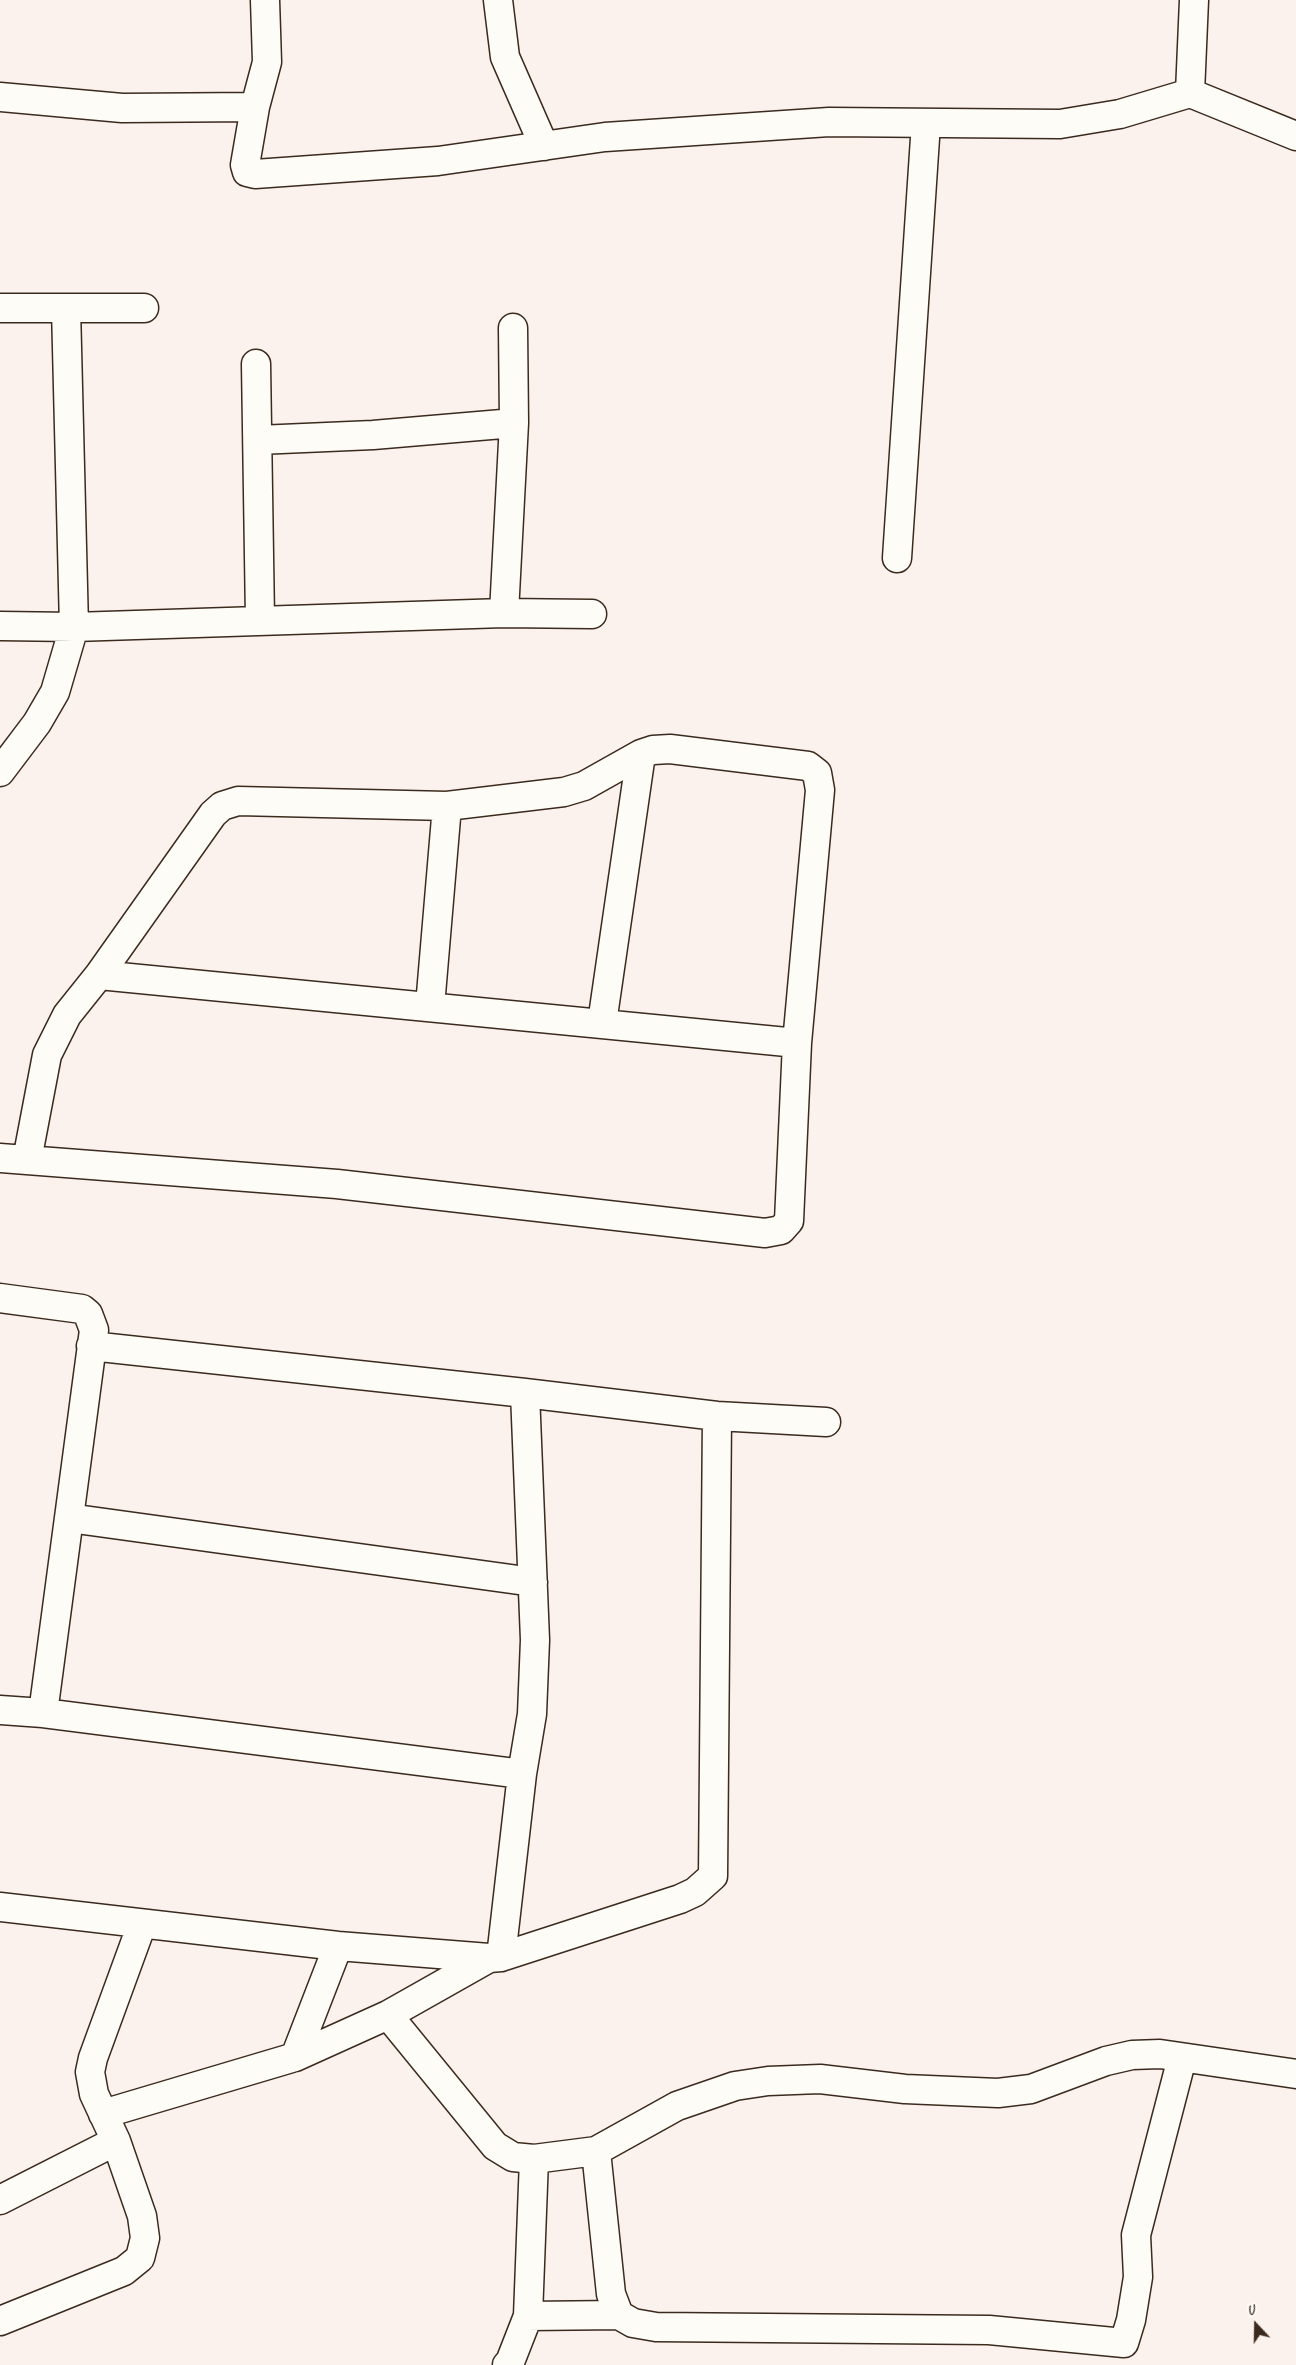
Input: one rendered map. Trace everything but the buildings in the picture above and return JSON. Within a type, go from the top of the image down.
[{"type":"street","points":[[265,0],[266,62],[255,107],[245,165],[247,172],[255,174],[438,161],[605,137],[829,122],[1060,124],[1120,114],[1190,93],[1296,136]]},
{"type":"street","points":[[498,0],[505,57],[544,146]]},
{"type":"street","points":[[1190,93],[1194,0]]},
{"type":"street","points":[[0,97],[122,108],[255,107]]},
{"type":"street","points":[[897,558],[926,123]]},
{"type":"street","points":[[0,308],[144,308]]},
{"type":"street","points":[[0,772],[38,723],[55,692],[74,626],[66,308]]},
{"type":"street","points":[[504,613],[514,423],[513,328]]},
{"type":"street","points":[[256,364],[260,620]]},
{"type":"street","points":[[258,440],[373,435],[514,423]]},
{"type":"street","points":[[0,626],[74,626],[504,613],[592,614]]},
{"type":"street","points":[[0,1158],[337,1184],[774,1233],[786,1227],[789,1221],[797,1043],[820,790],[817,773],[808,766],[670,749],[652,750],[641,754],[584,786],[564,792],[447,806],[238,801],[222,806],[213,814],[99,975],[66,1015],[47,1055],[27,1160]]},
{"type":"street","points":[[602,1023],[641,754]]},
{"type":"street","points":[[430,1006],[447,806]]},
{"type":"street","points":[[99,975],[797,1043]]},
{"type":"street","points":[[0,1298],[82,1309],[93,1324],[44,1713]]},
{"type":"street","points":[[91,1346],[525,1393],[717,1416],[826,1422]]},
{"type":"street","points":[[494,1958],[532,1714],[535,1640],[525,1393]]},
{"type":"street","points":[[103,2114],[296,2057],[388,2015],[494,1958],[680,1899],[695,1892],[713,1876],[717,1416]]},
{"type":"street","points":[[69,1518],[533,1582]]},
{"type":"street","points":[[0,1710],[44,1713],[522,1774]]},
{"type":"street","points":[[0,1907],[338,1946],[494,1958]]},
{"type":"street","points":[[0,2321],[124,2271],[140,2258],[145,2238],[142,2216],[116,2141],[91,2085],[93,2058],[142,1924]]},
{"type":"street","points":[[296,2057],[338,1946]]},
{"type":"street","points":[[388,2015],[495,2146],[513,2157],[534,2159],[596,2151],[677,2106],[735,2086],[768,2081],[820,2079],[905,2089],[998,2093],[1031,2089],[1106,2061],[1132,2055],[1160,2054],[1296,2074]]},
{"type":"street","points":[[528,2316],[619,2315],[633,2323],[656,2327],[989,2330],[1124,2342],[1131,2320],[1138,2277],[1136,2236],[1182,2058]]},
{"type":"street","points":[[0,2200],[116,2141]]},
{"type":"street","points":[[596,2151],[611,2294],[619,2315]]},
{"type":"street","points":[[506,2365],[510,2362],[528,2316],[534,2159]]}]
